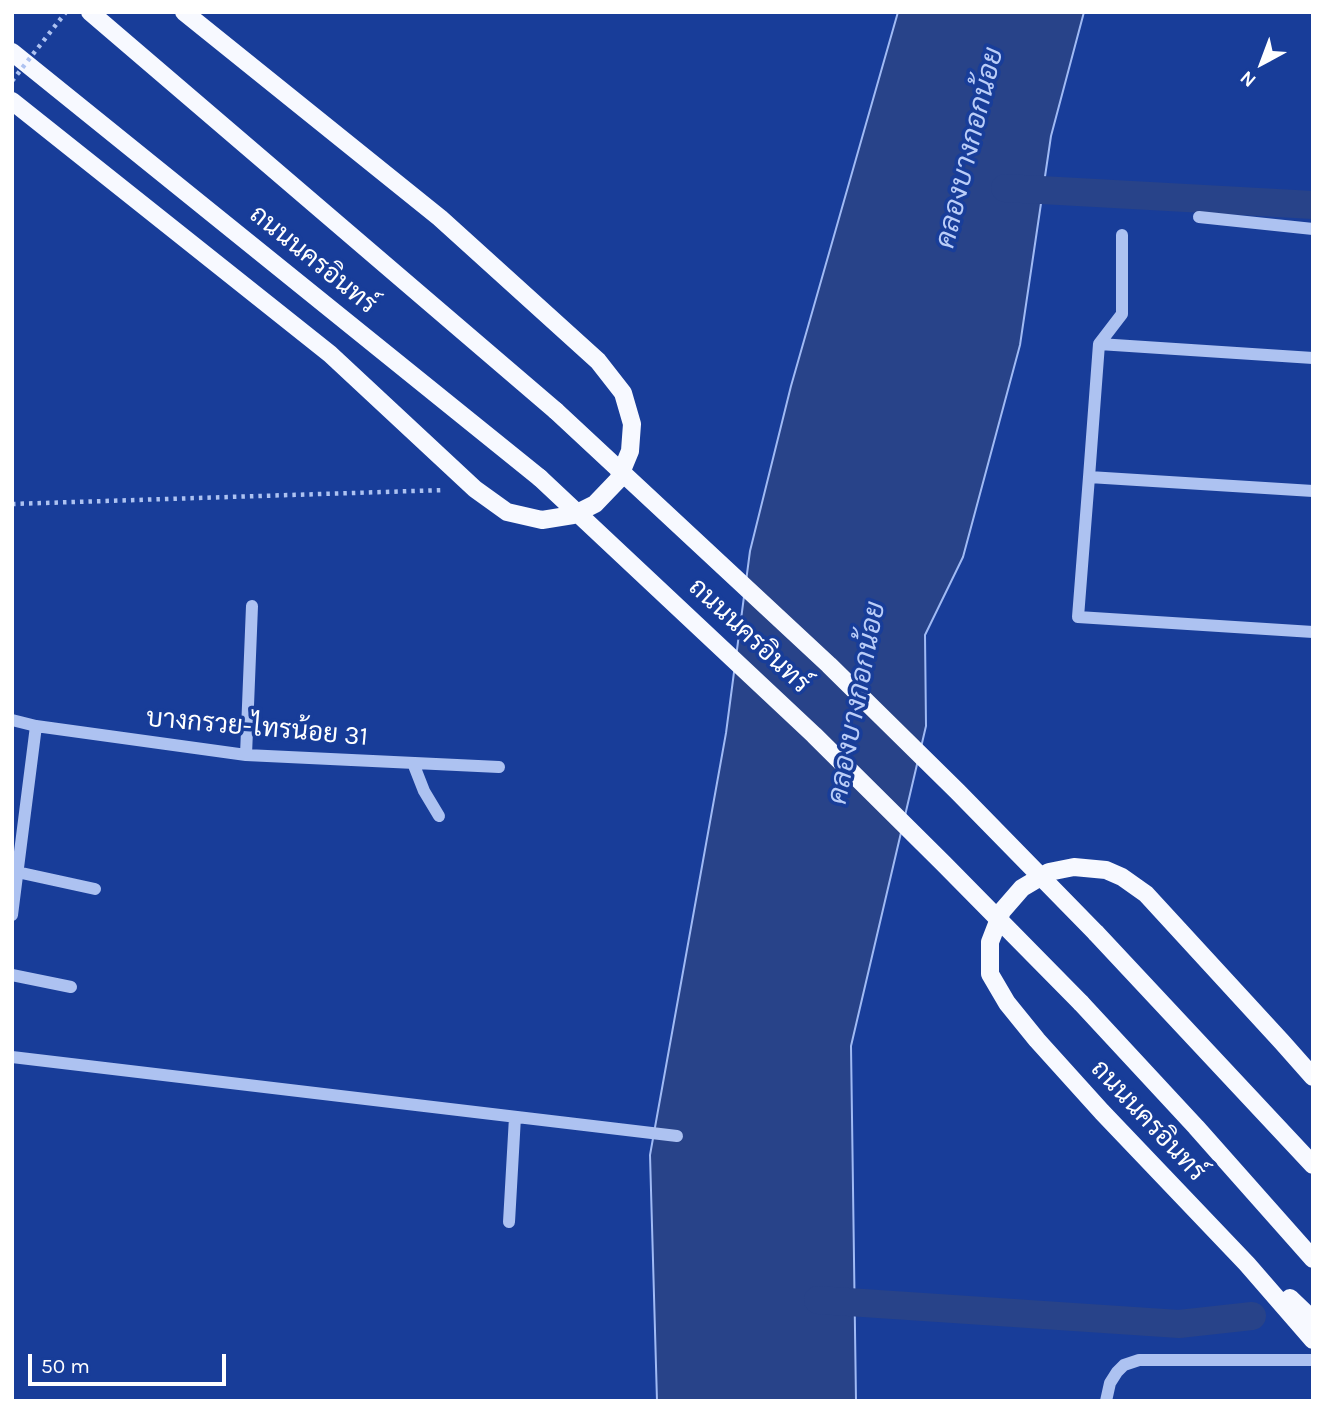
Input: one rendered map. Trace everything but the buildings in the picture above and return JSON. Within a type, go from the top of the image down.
[{"type":"main road","name":"ถนนนครอินทร์","points":[[90,12],[556,411],[829,665],[1096,933],[1313,1165]]},
{"type":"main road","points":[[172,12],[208,30]]},
{"type":"main road","points":[[12,101],[330,354],[475,489],[507,512],[542,520],[573,515],[595,504],[618,480],[630,451],[632,424],[623,393],[598,361],[440,218],[184,12]]},
{"type":"main road","name":"ถนนนครอินทร์","points":[[12,52],[540,478],[685,612],[926,845],[1081,1003],[1313,1259]]},
{"type":"main road","points":[[12,87],[109,178]]},
{"type":"main road","name":"ถนนนครอินทร์","points":[[1313,1077],[1146,894],[1122,877],[1106,870],[1074,867],[1049,872],[1021,888],[1002,911],[990,942],[990,974],[1007,1003],[1102,1112],[1247,1264],[1313,1340]]},
{"type":"main road","points":[[1247,1264],[1286,1293],[1313,1320]]},
{"type":"street","points":[[1199,217],[1313,229]]},
{"type":"street","points":[[1122,235],[1122,314],[1099,344],[1078,617],[1313,632]]},
{"type":"street","points":[[1099,344],[1313,358]]},
{"type":"street","points":[[1089,477],[1313,491]]},
{"type":"street","points":[[246,755],[253,606]]},
{"type":"street","name":"บางกรวย-ไทรน้อย 31","points":[[12,720],[36,726],[246,755],[499,767]]},
{"type":"street","points":[[12,915],[36,726]]},
{"type":"street","points":[[414,763],[424,791],[439,816]]},
{"type":"street","points":[[18,872],[95,889]]},
{"type":"street","points":[[12,975],[71,987]]},
{"type":"street","points":[[12,1057],[677,1136]]},
{"type":"street","points":[[509,1222],[515,1117]]},
{"type":"street","points":[[1106,1401],[1117,1372],[1124,1365],[1139,1360],[1313,1360]]},
{"type":"path","points":[[12,81],[66,12]]},
{"type":"path","points":[[12,505],[475,489]]},
{"type":"water","name":"คลองบางกอกน้อย","points":[[898,12],[1084,12],[1051,136],[1020,345],[963,557],[925,635],[926,726],[851,1046],[856,1401],[657,1401],[650,1155],[726,733],[750,551],[791,386]]},
{"type":"waterway","points":[[1005,188],[1313,205]]},
{"type":"waterway","points":[[818,1300],[1179,1324],[1252,1316]]}]
